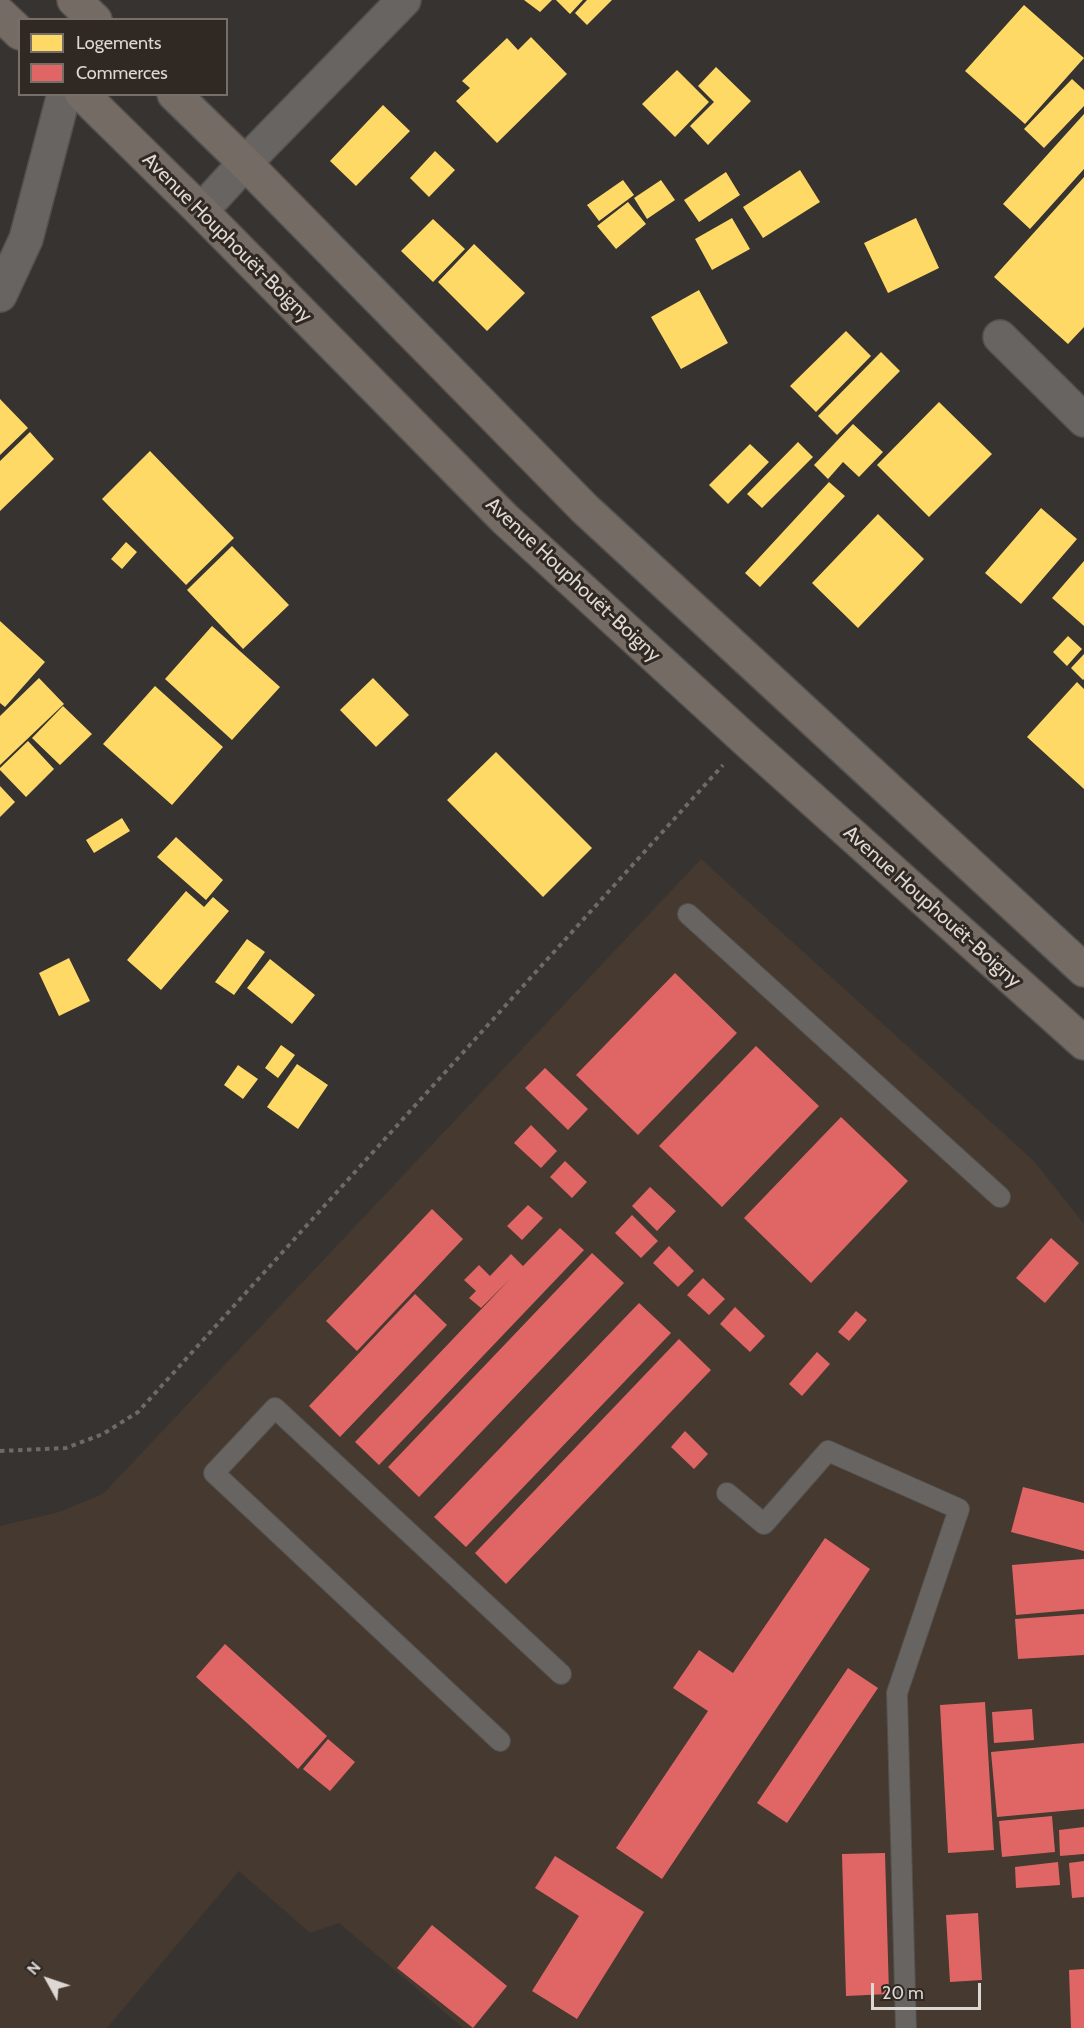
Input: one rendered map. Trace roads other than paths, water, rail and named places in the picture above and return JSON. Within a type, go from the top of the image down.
[{"type":"highway","points":[[74,0],[93,18]]},
{"type":"highway","points":[[0,14],[18,31]]},
{"type":"highway","name":"Avenue Houphouët-Boigny","points":[[84,96],[505,519],[746,740],[1084,1043]]},
{"type":"highway","points":[[176,96],[245,163],[585,509],[1084,970]]},
{"type":"street","points":[[201,211],[404,0]]},
{"type":"street","points":[[0,295],[26,239],[63,96]]},
{"type":"street","points":[[1000,337],[1084,420]]},
{"type":"lane","points":[[688,914],[1000,1197]]},
{"type":"lane","points":[[500,1741],[214,1473],[275,1408],[561,1674]]},
{"type":"lane","points":[[727,1494],[764,1524],[828,1450],[959,1509],[897,1693],[906,2028]]}]
